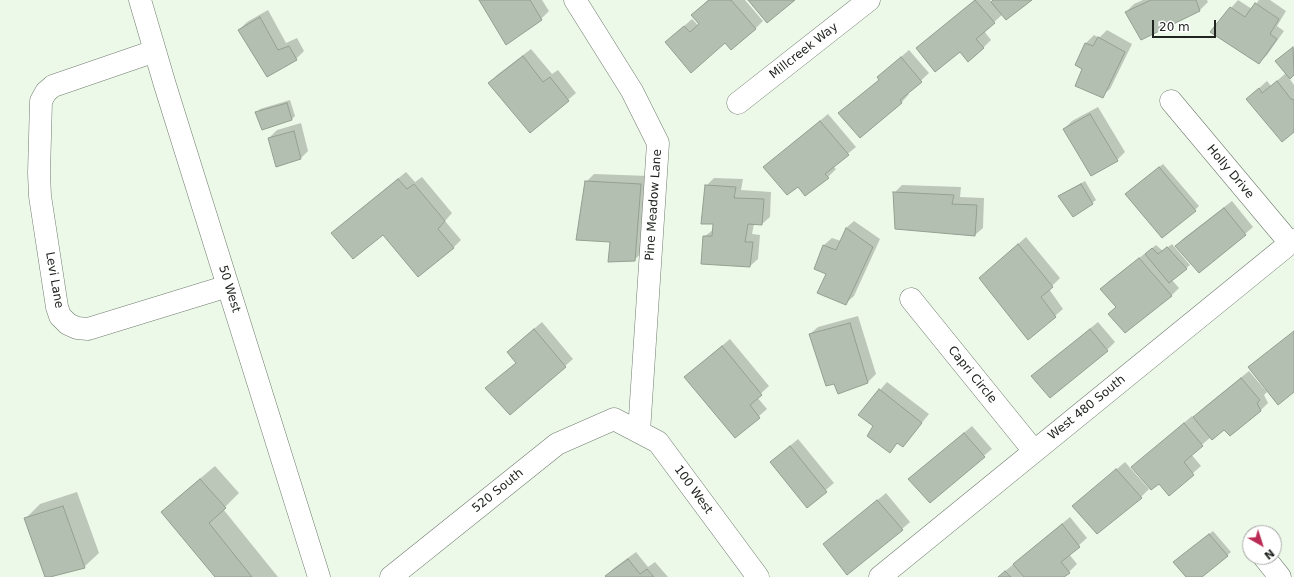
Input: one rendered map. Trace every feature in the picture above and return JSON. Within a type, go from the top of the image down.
[{"type":"street","name":"50 West","points":[[140,0],[319,577]]},
{"type":"street","name":"Pine Meadow Lane","points":[[575,0],[632,91],[658,143],[639,432]]},
{"type":"street","name":"Millcreek Way","points":[[738,103],[869,0]]},
{"type":"street","name":"Levi Lane","points":[[155,51],[53,86],[46,92],[41,101],[39,173],[40,196],[57,308],[60,316],[68,324],[77,328],[88,329],[228,286]]},
{"type":"street","name":"Holly Drive","points":[[1171,101],[1292,242]]},
{"type":"street","name":"West 480 South","points":[[880,577],[1292,242]]},
{"type":"street","name":"Capri Circle","points":[[911,299],[1034,451]]},
{"type":"street","name":"100 West","points":[[614,420],[658,442],[758,577]]},
{"type":"street","name":"520 South","points":[[391,577],[556,444],[614,420]]},
{"type":"street","points":[[1270,565],[1280,577]]},
{"type":"building","points":[[479,0],[530,0],[542,20],[506,45]]},
{"type":"building","points":[[709,0],[731,0],[756,29],[731,50],[725,43],[691,73],[665,42],[684,26],[690,32],[699,24],[691,15]]},
{"type":"building","points":[[748,0],[795,0],[767,23]]},
{"type":"building","points":[[975,0],[995,23],[976,39],[984,48],[968,62],[960,52],[935,72],[916,48]]},
{"type":"building","points":[[993,0],[1032,0],[1006,20],[991,2]]},
{"type":"building","points":[[1151,0],[1196,0],[1200,11],[1141,40],[1125,12]]},
{"type":"building","points":[[1255,3],[1279,19],[1270,34],[1277,39],[1259,64],[1210,32],[1230,7],[1245,17]]},
{"type":"building","points":[[260,17],[278,50],[289,46],[297,60],[267,77],[238,30]]},
{"type":"building","points":[[1098,37],[1125,52],[1103,98],[1075,86],[1082,69],[1075,65],[1085,43],[1093,46]]},
{"type":"building","points":[[1293,47],[1294,75],[1290,79],[1275,61]]},
{"type":"building","points":[[523,56],[543,82],[550,77],[569,101],[530,133],[488,83]]},
{"type":"building","points":[[901,57],[922,82],[900,100],[902,103],[860,138],[838,113],[879,80],[877,77]]},
{"type":"building","points":[[1277,81],[1291,99],[1294,100],[1294,132],[1282,142],[1246,99],[1259,88],[1262,93]]},
{"type":"building","points":[[287,103],[292,120],[262,130],[255,112]]},
{"type":"building","points":[[1090,114],[1118,161],[1091,176],[1063,129]]},
{"type":"building","points":[[820,121],[849,155],[825,174],[829,178],[805,196],[798,187],[787,195],[763,167]]},
{"type":"building","points":[[294,131],[301,159],[276,167],[268,138]]},
{"type":"building","points":[[1159,167],[1196,211],[1162,238],[1125,194]]},
{"type":"building","points":[[398,179],[407,189],[414,184],[445,221],[438,229],[454,248],[418,277],[383,235],[353,259],[331,233]]},
{"type":"building","points":[[585,181],[641,184],[635,261],[608,262],[610,242],[576,240]]},
{"type":"building","points":[[1081,184],[1093,204],[1073,217],[1058,196]]},
{"type":"building","points":[[705,185],[736,187],[734,198],[764,199],[762,225],[748,224],[745,242],[753,242],[750,267],[701,264],[703,236],[712,236],[713,224],[701,224]]},
{"type":"building","points":[[893,192],[954,195],[952,204],[977,205],[975,236],[895,229]]},
{"type":"building","points":[[1224,208],[1246,235],[1199,273],[1175,246]]},
{"type":"building","points":[[846,228],[873,247],[846,305],[817,293],[826,274],[814,269],[823,245],[836,250]]},
{"type":"building","points":[[1018,244],[1053,287],[1041,297],[1056,317],[1028,340],[979,278]]},
{"type":"building","points":[[1167,247],[1187,269],[1169,283],[1145,254],[1152,248],[1158,254]]},
{"type":"building","points":[[1139,258],[1172,296],[1125,333],[1108,314],[1116,307],[1100,289]]},
{"type":"building","points":[[850,323],[868,383],[838,394],[834,384],[826,386],[809,334]]},
{"type":"building","points":[[534,329],[566,367],[510,415],[485,388],[516,363],[507,352]]},
{"type":"building","points":[[1090,329],[1108,351],[1050,398],[1031,376]]},
{"type":"building","points":[[1294,331],[1294,392],[1278,405],[1248,367]]},
{"type":"building","points":[[722,346],[762,395],[750,405],[760,418],[735,438],[684,377]]},
{"type":"building","points":[[1241,378],[1260,400],[1257,403],[1261,411],[1230,436],[1224,430],[1212,440],[1193,417]]},
{"type":"building","points":[[879,389],[922,423],[903,447],[897,443],[890,453],[867,436],[873,426],[858,415]]},
{"type":"building","points":[[1184,423],[1203,446],[1184,462],[1194,475],[1169,496],[1159,484],[1151,490],[1131,467]]},
{"type":"building","points":[[964,433],[985,457],[930,503],[908,479]]},
{"type":"building","points":[[790,446],[827,492],[807,508],[770,462]]},
{"type":"building","points":[[1116,469],[1142,498],[1097,534],[1072,506]]},
{"type":"building","points":[[200,479],[226,508],[209,523],[252,577],[215,577],[161,512]]},
{"type":"building","points":[[877,500],[903,530],[847,575],[823,544]]},
{"type":"building","points":[[63,506],[85,568],[45,577],[24,518]]},
{"type":"building","points":[[1062,524],[1080,547],[1061,562],[1070,573],[1064,577],[1024,577],[1013,564]]},
{"type":"building","points":[[1209,534],[1228,556],[1202,577],[1186,577],[1173,562]]},
{"type":"building","points":[[628,559],[640,574],[647,569],[654,577],[605,576]]},
{"type":"building","points":[[1005,571],[1011,577],[998,577]]}]
